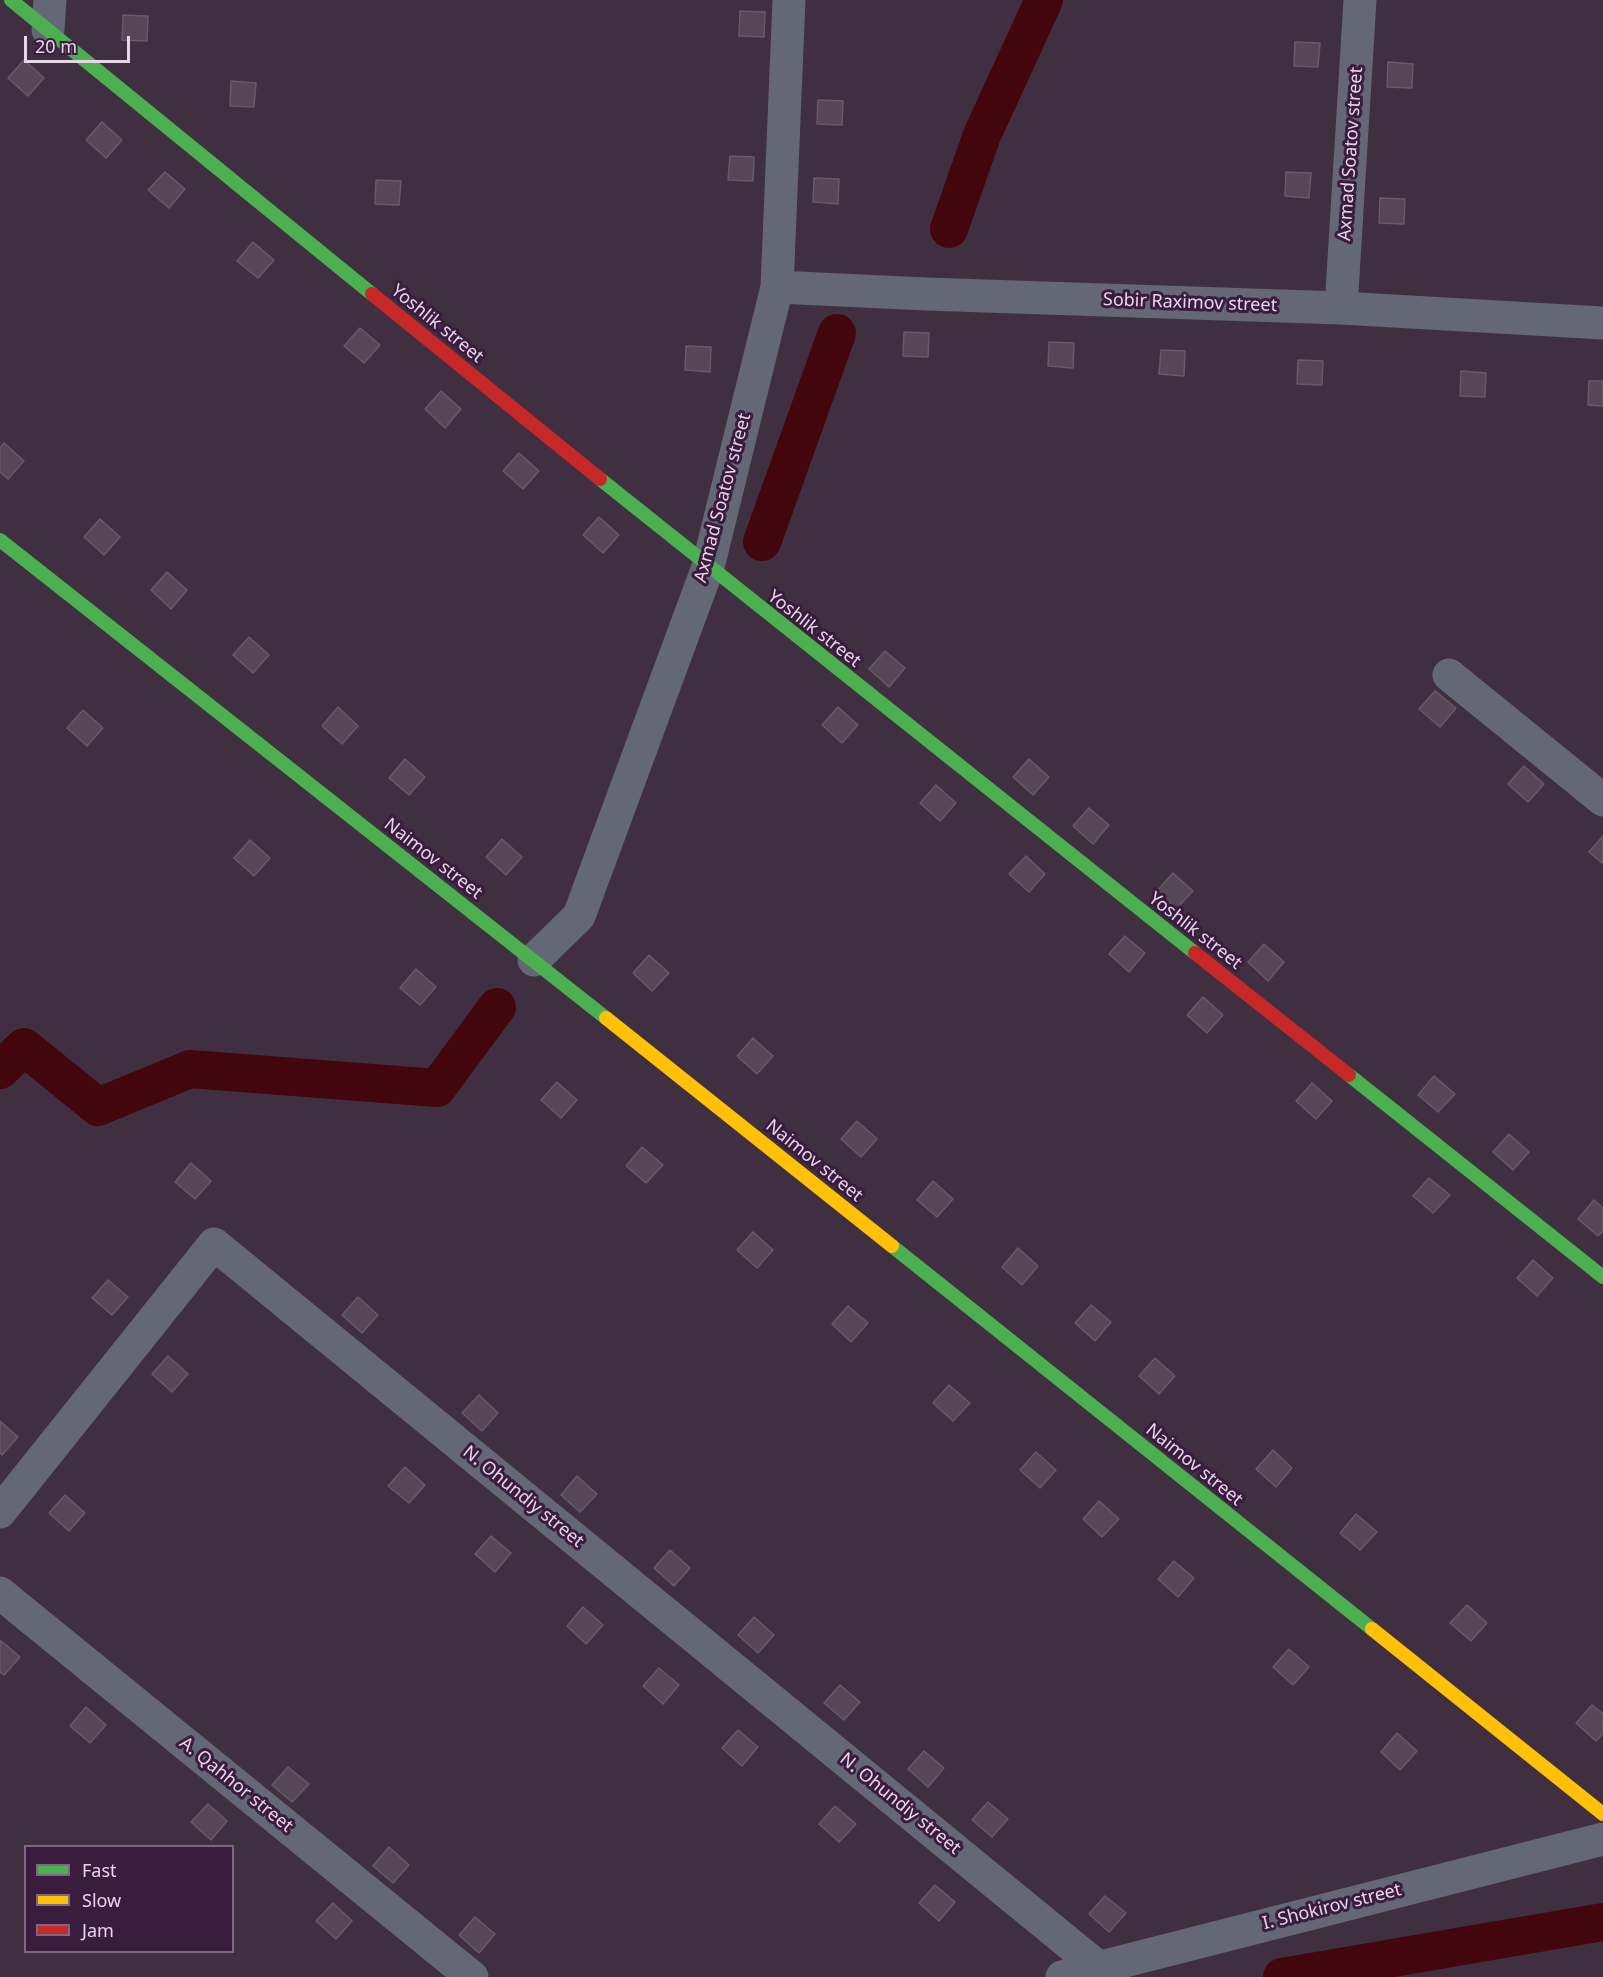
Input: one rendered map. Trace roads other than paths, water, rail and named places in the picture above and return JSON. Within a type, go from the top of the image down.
[{"type":"street","name":"Yoshlik street","points":[[11,0],[49,15],[708,567],[1603,1277]]},
{"type":"street","name":"Axmad Soatov street","points":[[534,960],[579,916],[708,567],[777,287],[789,0]]},
{"type":"street","name":"Axmad Soatov street","points":[[1341,308],[1360,0]]},
{"type":"street","name":"Sobir Raximov street","points":[[777,287],[1341,308],[1603,322]]},
{"type":"street","name":"Naimov street","points":[[0,540],[534,960],[1603,1814]]},
{"type":"street","points":[[1449,675],[1603,800]]},
{"type":"street","name":"N. Ohundiy street","points":[[0,1512],[214,1244],[1098,1967]]},
{"type":"street","name":"A. Qahhor street","points":[[0,1593],[472,1977]]},
{"type":"street","name":"I. Shokirov street","points":[[1062,1977],[1603,1839]]},
{"type":"waterway","points":[[949,229],[982,135],[1044,0]]},
{"type":"waterway","points":[[762,542],[837,333]]},
{"type":"waterway","points":[[0,1070],[24,1047],[98,1107],[190,1069],[437,1088],[497,1007]]},
{"type":"waterway","points":[[1282,1977],[1603,1922]]}]
